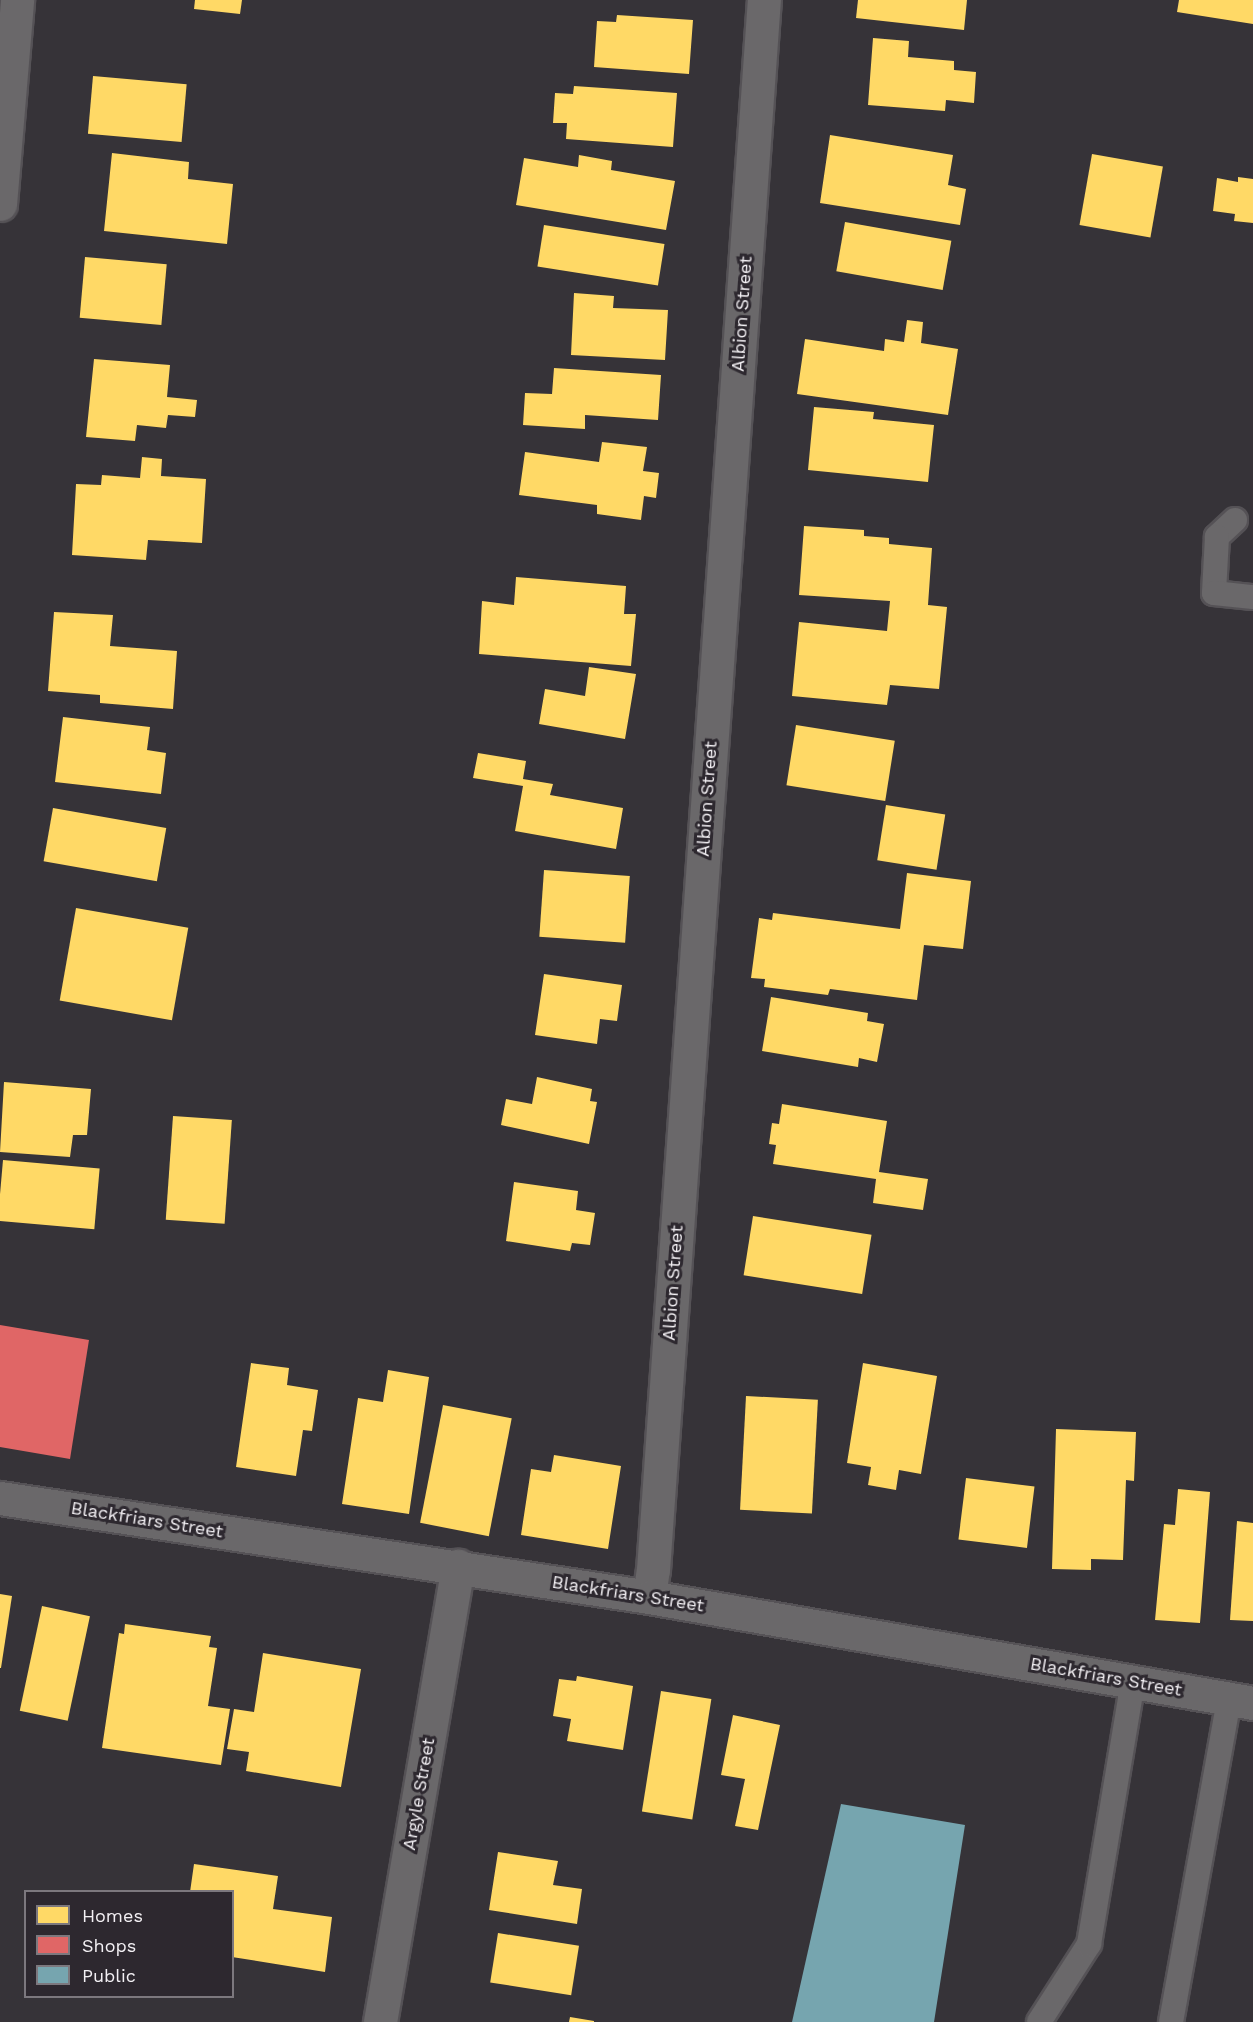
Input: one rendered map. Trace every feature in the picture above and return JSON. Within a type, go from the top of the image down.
[{"type":"street","points":[[0,204],[16,0]]},
{"type":"street","name":"Albion Street","points":[[649,1597],[654,1558],[764,0]]},
{"type":"street","name":"Blackfriars Street","points":[[0,1498],[458,1566],[649,1597],[1241,1701]]},
{"type":"street","name":"Argyle Street","points":[[380,2022],[458,1566]]},
{"type":"lane","points":[[1235,520],[1217,537],[1214,593],[1253,597]]},
{"type":"lane","points":[[1039,2022],[1089,1944],[1133,1681]]},
{"type":"lane","points":[[1171,2022],[1241,1701]]},
{"type":"building: Homes","points":[[195,0],[242,0],[240,14],[194,9]]},
{"type":"building: Homes","points":[[858,0],[967,0],[964,30],[856,18]]},
{"type":"building: Homes","points":[[1179,0],[1253,0],[1253,24],[1177,12]]},
{"type":"building: Homes","points":[[617,15],[693,20],[689,74],[594,67],[597,21],[616,22]]},
{"type":"building: Homes","points":[[873,38],[909,41],[908,57],[954,61],[954,70],[976,72],[974,103],[946,100],[945,111],[868,105]]},
{"type":"building: Homes","points":[[93,76],[187,84],[182,142],[88,134]]},
{"type":"building: Homes","points":[[574,86],[677,93],[673,147],[566,139],[567,123],[553,123],[555,93],[573,94]]},
{"type":"building: Homes","points":[[830,135],[953,155],[948,185],[966,189],[960,225],[820,203]]},
{"type":"building: Homes","points":[[112,153],[189,162],[188,179],[233,184],[227,244],[104,231]]},
{"type":"building: Homes","points":[[1092,154],[1163,167],[1150,237],[1079,225]]},
{"type":"building: Homes","points":[[579,155],[612,161],[611,170],[675,181],[666,230],[516,205],[524,158],[578,167]]},
{"type":"building: Homes","points":[[1238,177],[1253,179],[1253,223],[1234,221],[1235,214],[1213,211],[1217,178],[1238,182]]},
{"type":"building: Homes","points":[[845,222],[951,241],[943,290],[836,271]]},
{"type":"building: Homes","points":[[544,225],[664,244],[658,286],[537,266]]},
{"type":"building: Homes","points":[[85,257],[167,264],[161,325],[80,318]]},
{"type":"building: Homes","points":[[574,293],[614,296],[613,308],[668,310],[665,360],[571,355]]},
{"type":"building: Homes","points":[[907,320],[923,322],[921,343],[958,349],[948,415],[797,394],[805,339],[884,351],[885,339],[904,342]]},
{"type":"building: Homes","points":[[94,359],[170,365],[167,397],[197,400],[195,417],[168,415],[166,428],[137,425],[135,441],[86,437]]},
{"type":"building: Homes","points":[[554,368],[661,375],[658,420],[585,415],[585,429],[523,425],[525,393],[552,394]]},
{"type":"building: Homes","points":[[814,407],[874,412],[873,419],[934,425],[928,482],[808,470]]},
{"type":"building: Homes","points":[[602,442],[647,447],[643,471],[659,473],[656,498],[644,496],[641,520],[597,514],[597,505],[519,495],[525,452],[599,462]]},
{"type":"building: Homes","points":[[142,457],[162,459],[161,476],[206,479],[202,543],[148,540],[146,560],[72,555],[76,484],[101,485],[102,475],[140,478]]},
{"type":"building: Homes","points":[[804,526],[864,530],[864,536],[889,538],[889,544],[932,548],[928,605],[947,607],[939,689],[890,685],[887,705],[792,696],[799,622],[887,631],[890,601],[799,595]]},
{"type":"building: Homes","points":[[516,577],[626,586],[624,614],[636,614],[631,666],[479,654],[482,601],[514,605]]},
{"type":"building: Homes","points":[[54,612],[113,615],[110,646],[177,651],[173,709],[100,703],[100,695],[48,691]]},
{"type":"building: Homes","points":[[589,667],[636,674],[625,739],[539,724],[545,689],[585,696]]},
{"type":"building: Homes","points":[[63,717],[150,727],[147,750],[166,753],[161,794],[55,782]]},
{"type":"building: Homes","points":[[796,725],[895,741],[885,801],[786,785]]},
{"type":"building: Homes","points":[[478,753],[526,761],[523,779],[553,784],[550,795],[623,808],[616,849],[515,831],[523,786],[473,778]]},
{"type":"building: Homes","points":[[886,805],[945,814],[937,870],[877,860]]},
{"type":"building: Homes","points":[[53,808],[166,828],[157,881],[44,861]]},
{"type":"building: Homes","points":[[544,870],[630,876],[625,943],[539,937]]},
{"type":"building: Homes","points":[[907,873],[971,881],[963,949],[924,945],[917,1000],[830,989],[828,995],[764,987],[765,979],[751,978],[759,918],[772,920],[773,913],[900,929]]},
{"type":"building: Homes","points":[[76,908],[188,928],[172,1020],[60,1001]]},
{"type":"building: Homes","points":[[544,974],[622,985],[617,1021],[600,1019],[597,1044],[535,1035]]},
{"type":"building: Homes","points":[[771,997],[868,1013],[867,1021],[884,1024],[877,1062],[859,1058],[858,1067],[762,1051]]},
{"type":"building: Homes","points":[[537,1077],[592,1089],[590,1101],[597,1102],[589,1144],[501,1125],[506,1099],[532,1104]]},
{"type":"building: Homes","points":[[4,1082],[91,1089],[87,1135],[73,1135],[70,1157],[0,1152]]},
{"type":"building: Homes","points":[[782,1104],[887,1121],[879,1172],[928,1179],[923,1210],[873,1203],[876,1179],[773,1164],[776,1145],[769,1144],[772,1123],[779,1124]]},
{"type":"building: Homes","points":[[173,1116],[232,1120],[225,1224],[166,1220]]},
{"type":"building: Homes","points":[[3,1160],[100,1168],[94,1229],[0,1221]]},
{"type":"building: Homes","points":[[514,1182],[578,1191],[576,1210],[595,1213],[590,1245],[572,1243],[570,1251],[506,1241]]},
{"type":"building: Homes","points":[[753,1216],[872,1235],[862,1294],[744,1275]]},
{"type":"building: Homes","points":[[251,1363],[289,1368],[287,1385],[318,1390],[312,1431],[303,1430],[296,1476],[236,1467]]},
{"type":"building: Homes","points":[[863,1363],[937,1376],[921,1474],[899,1470],[896,1490],[868,1485],[871,1467],[847,1463]]},
{"type":"building: Homes","points":[[388,1370],[429,1377],[409,1514],[342,1504],[358,1398],[383,1402]]},
{"type":"building: Homes","points":[[746,1396],[818,1400],[812,1514],[740,1510]]},
{"type":"building: Homes","points":[[443,1405],[512,1418],[489,1536],[420,1523]]},
{"type":"building: Homes","points":[[1056,1429],[1136,1432],[1134,1481],[1126,1480],[1123,1560],[1091,1559],[1091,1570],[1052,1569]]},
{"type":"building: Homes","points":[[554,1455],[621,1466],[608,1549],[521,1535],[531,1469],[551,1472]]},
{"type":"building: Homes","points":[[966,1478],[1034,1486],[1027,1548],[958,1540]]},
{"type":"building: Homes","points":[[1178,1489],[1210,1492],[1200,1623],[1155,1620],[1164,1524],[1175,1525]]},
{"type":"building: Homes","points":[[1237,1521],[1253,1523],[1253,1621],[1230,1620]]},
{"type":"building: Homes","points":[[0,1594],[12,1596],[1,1668],[0,1668]]},
{"type":"building: Homes","points":[[42,1606],[90,1616],[68,1721],[20,1711]]},
{"type":"building: Homes","points":[[125,1624],[211,1636],[209,1647],[217,1648],[208,1706],[230,1709],[221,1765],[102,1748],[119,1633],[124,1634]]},
{"type":"building: Homes","points":[[263,1653],[361,1669],[341,1787],[246,1771],[249,1752],[227,1749],[234,1709],[254,1712]]},
{"type":"building: Homes","points":[[577,1676],[633,1686],[623,1750],[567,1741],[571,1719],[553,1716],[559,1679],[576,1681]]},
{"type":"building: Homes","points":[[661,1691],[711,1699],[692,1819],[642,1811]]},
{"type":"building: Homes","points":[[733,1715],[780,1725],[758,1830],[735,1826],[745,1779],[721,1775]]},
{"type":"building: Homes","points":[[498,1852],[558,1861],[553,1885],[582,1889],[577,1924],[489,1910]]},
{"type":"building: Homes","points":[[194,1864],[278,1876],[273,1909],[332,1917],[325,1972],[234,1957],[234,1890],[190,1890]]},
{"type":"building: Homes","points":[[498,1933],[579,1946],[571,1995],[490,1982]]},
{"type":"building: Homes","points":[[570,2017],[594,2021],[594,2022],[569,2022]]},
{"type":"building: Shops","points":[[0,1325],[89,1340],[70,1459],[0,1447]]},
{"type":"building: Public","points":[[841,1804],[965,1825],[934,2022],[792,2022]]}]
